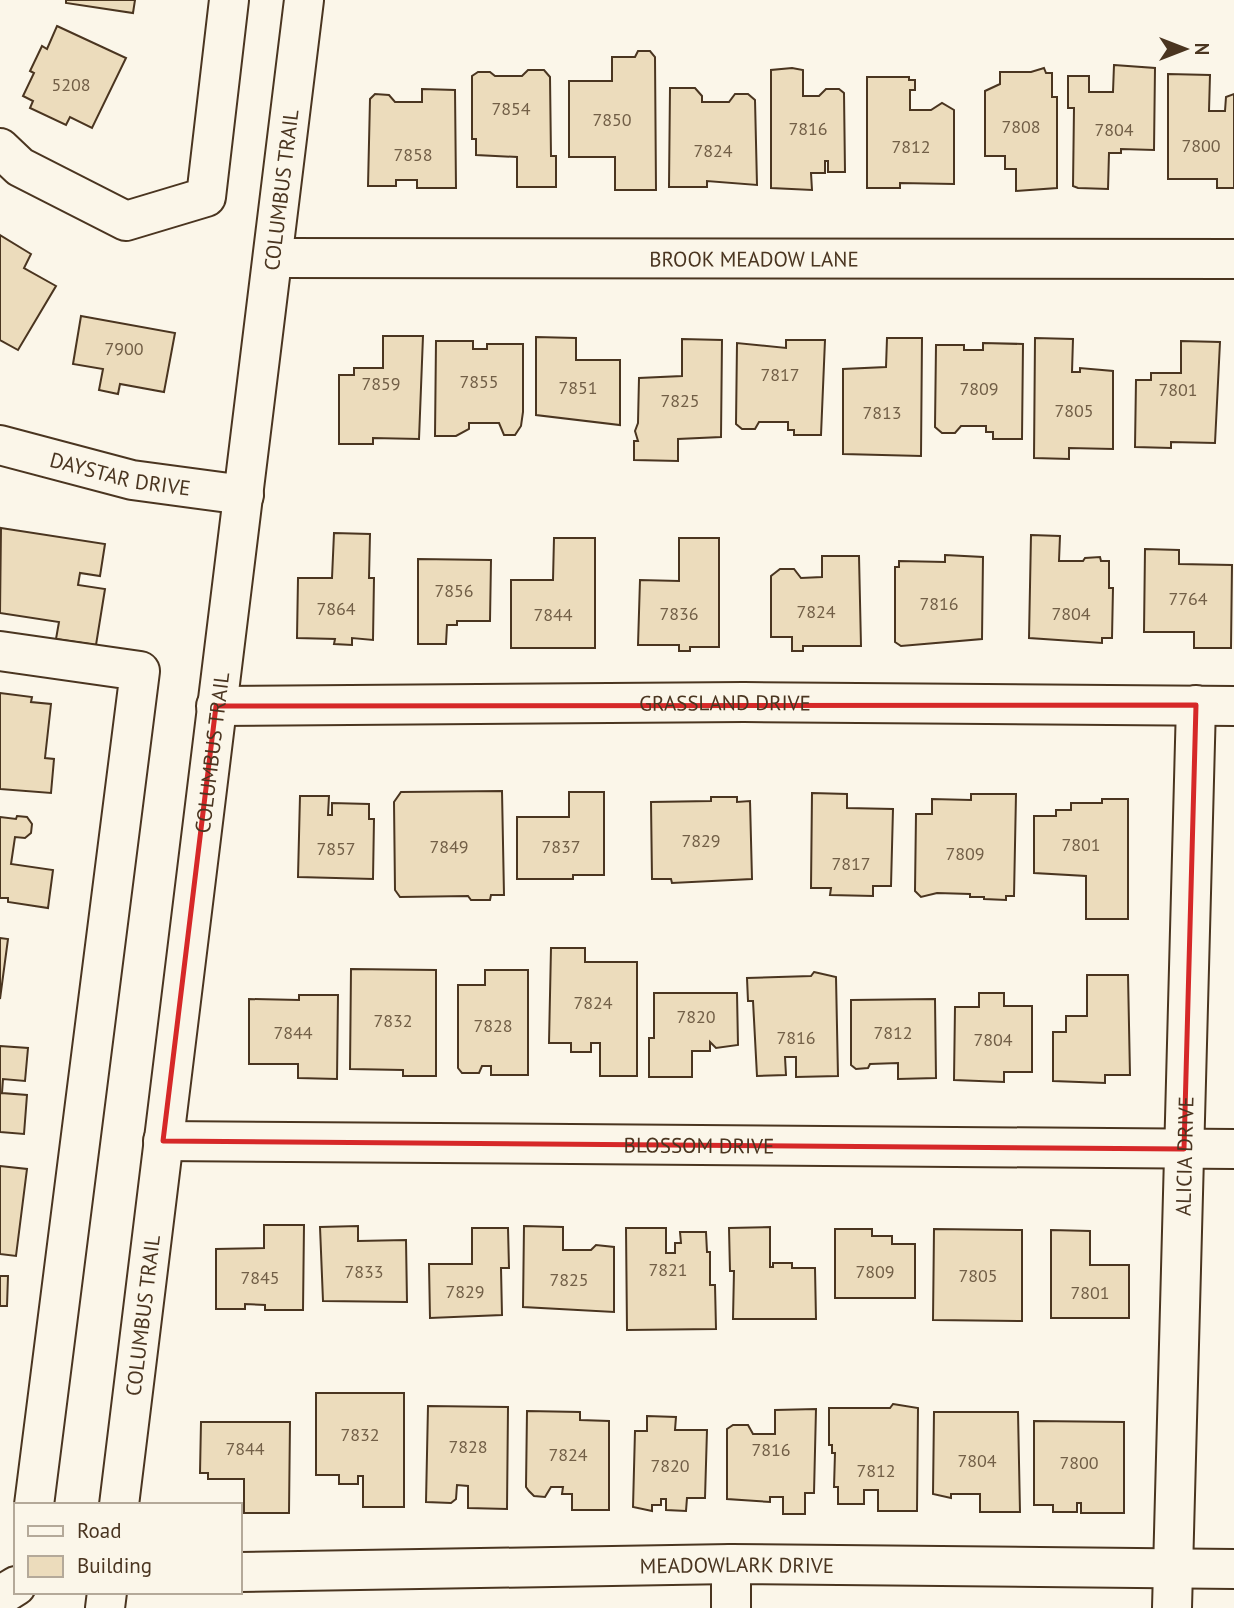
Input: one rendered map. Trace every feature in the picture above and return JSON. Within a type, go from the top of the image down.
[{"type":"street","points":[[0,148],[20,167],[126,221],[206,197],[229,0]]},
{"type":"street","name":"COLUMBUS TRAIL","points":[[118,1503],[304,0]]},
{"type":"street","name":"BROOK MEADOW LANE","points":[[273,258],[1234,259]]},
{"type":"street","name":"DAYSTAR DRIVE","points":[[0,445],[132,480],[244,495]]},
{"type":"street","points":[[0,651],[140,671],[34,1503]]},
{"type":"street","name":"GRASSLAND DRIVE","points":[[216,706],[730,702],[1234,706]]},
{"type":"street","name":"ALICIA DRIVE","points":[[1172,1608],[1196,705]]},
{"type":"street","name":"BLOSSOM DRIVE","points":[[163,1141],[1234,1149]]},
{"type":"street","points":[[731,1608],[732,1564]]},
{"type":"street","name":"MEADOWLARK DRIVE","points":[[242,1572],[732,1564],[1234,1569]]},
{"type":"highlighted area","points":[[1196,705],[1184,1149],[163,1141],[216,706]]},
{"type":"building","points":[[66,0],[135,0],[133,13],[66,3]]},
{"type":"building","points":[[57,26],[126,58],[92,128],[70,117],[66,125],[30,108],[33,101],[23,96],[34,73],[30,71],[42,46],[47,49]]},
{"type":"building","points":[[638,51],[650,51],[655,57],[656,190],[615,190],[615,157],[569,157],[569,81],[612,81],[612,57],[635,57]]},
{"type":"building","points":[[1114,65],[1155,68],[1154,150],[1121,149],[1121,153],[1109,153],[1108,189],[1078,188],[1073,186],[1074,108],[1068,108],[1068,76],[1089,76],[1089,92],[1113,92]]},
{"type":"building","points":[[1044,68],[1046,73],[1052,73],[1052,97],[1057,97],[1057,188],[1016,191],[1016,169],[1005,169],[1005,156],[985,156],[985,91],[1000,84],[1000,72],[1031,72]]},
{"type":"building","points":[[528,70],[544,70],[550,77],[551,156],[556,156],[556,187],[517,187],[517,157],[476,155],[476,139],[472,139],[472,76],[478,72],[490,72],[495,76],[522,76]]},
{"type":"building","points":[[771,70],[803,70],[803,96],[819,96],[826,89],[839,89],[844,93],[845,172],[828,172],[828,161],[825,161],[825,173],[811,173],[812,190],[771,188]]},
{"type":"building","points":[[1168,74],[1210,75],[1209,111],[1225,111],[1226,97],[1234,94],[1234,188],[1217,188],[1217,179],[1168,179]]},
{"type":"building","points":[[867,77],[909,77],[909,80],[915,80],[915,90],[910,90],[910,110],[931,110],[942,103],[954,110],[954,184],[900,183],[900,188],[867,188]]},
{"type":"building","points":[[670,88],[695,88],[702,96],[702,102],[729,102],[735,94],[748,94],[755,100],[757,185],[707,181],[707,187],[669,187]]},
{"type":"building","points":[[422,89],[455,90],[456,188],[417,188],[417,180],[396,180],[396,186],[368,186],[370,99],[375,94],[389,95],[395,102],[422,102]]},
{"type":"building","points":[[0,235],[31,254],[24,268],[56,286],[18,350],[0,340]]},
{"type":"building","points":[[81,316],[175,333],[164,392],[120,384],[118,394],[99,390],[103,369],[73,364]]},
{"type":"building","points":[[383,336],[423,336],[419,439],[373,438],[373,444],[339,444],[339,375],[354,375],[354,368],[383,368]]},
{"type":"building","points":[[536,337],[576,338],[576,360],[620,360],[620,425],[536,415]]},
{"type":"building","points":[[887,338],[922,338],[921,456],[843,454],[843,369],[886,367]]},
{"type":"building","points":[[1035,338],[1073,339],[1072,372],[1080,372],[1080,368],[1113,371],[1113,449],[1069,448],[1069,459],[1034,458]]},
{"type":"building","points":[[682,339],[722,340],[721,437],[678,439],[678,461],[634,460],[634,441],[638,441],[635,431],[638,423],[639,378],[682,376]]},
{"type":"building","points":[[786,340],[825,340],[821,435],[794,435],[794,430],[788,430],[788,422],[759,422],[755,429],[742,429],[736,424],[737,343],[786,348]]},
{"type":"building","points":[[436,341],[473,341],[473,349],[487,349],[487,344],[523,344],[523,412],[521,426],[515,435],[504,435],[499,423],[469,423],[469,429],[456,436],[435,436]]},
{"type":"building","points":[[1181,341],[1220,342],[1215,443],[1171,442],[1171,448],[1135,447],[1136,380],[1151,380],[1151,373],[1181,373]]},
{"type":"building","points":[[983,343],[1023,344],[1022,439],[993,439],[993,432],[986,432],[986,426],[961,426],[955,433],[942,433],[935,427],[936,345],[964,345],[964,350],[983,350]]},
{"type":"building","points":[[1,528],[105,544],[100,576],[80,573],[78,585],[105,589],[96,645],[56,639],[59,622],[0,613]]},
{"type":"building","points":[[334,533],[370,534],[369,578],[374,578],[373,640],[352,638],[352,645],[334,644],[335,639],[297,638],[298,578],[332,578]]},
{"type":"building","points":[[1031,535],[1060,536],[1059,561],[1083,561],[1085,558],[1100,557],[1101,561],[1109,561],[1109,588],[1113,588],[1112,638],[1102,638],[1102,643],[1029,638]]},
{"type":"building","points":[[554,538],[595,538],[595,648],[511,648],[511,580],[553,580]]},
{"type":"building","points":[[679,538],[719,538],[719,647],[690,647],[690,651],[679,651],[679,645],[638,645],[640,580],[679,581]]},
{"type":"building","points":[[1145,549],[1179,550],[1179,564],[1232,565],[1231,648],[1194,648],[1194,632],[1144,632]]},
{"type":"building","points":[[945,555],[983,557],[982,639],[901,646],[895,642],[895,567],[899,567],[899,561],[945,562]]},
{"type":"building","points":[[822,556],[859,556],[861,646],[803,646],[803,651],[792,651],[792,637],[771,637],[771,576],[780,569],[794,569],[801,578],[822,577]]},
{"type":"building","points":[[418,559],[491,560],[490,621],[457,621],[457,625],[447,625],[446,644],[418,644]]},
{"type":"building","points":[[0,693],[32,697],[31,702],[51,704],[45,758],[54,759],[51,793],[0,789]]},
{"type":"building","points":[[502,791],[504,895],[491,895],[490,900],[471,900],[468,896],[400,897],[395,890],[394,802],[401,792]]},
{"type":"building","points":[[569,792],[604,792],[604,875],[573,875],[573,879],[517,879],[517,817],[569,817]]},
{"type":"building","points":[[812,793],[847,794],[847,808],[893,809],[891,886],[873,886],[873,896],[830,895],[831,888],[811,888]]},
{"type":"building","points":[[971,794],[1016,794],[1014,896],[1006,896],[1006,900],[970,897],[970,894],[937,893],[921,897],[915,891],[916,814],[932,814],[932,799],[971,800]]},
{"type":"building","points":[[300,796],[329,796],[328,815],[332,815],[332,803],[369,804],[369,819],[374,819],[373,879],[298,877]]},
{"type":"building","points":[[711,797],[737,797],[737,802],[750,801],[752,879],[672,883],[671,879],[652,879],[651,802],[711,801]]},
{"type":"building","points":[[1102,799],[1128,799],[1128,919],[1086,919],[1086,876],[1034,873],[1034,816],[1056,816],[1056,810],[1071,810],[1071,803],[1102,803]]},
{"type":"building","points":[[17,816],[27,817],[32,824],[31,833],[25,838],[15,837],[11,864],[53,870],[48,908],[8,902],[8,898],[0,898],[0,817],[16,819]]},
{"type":"building","points":[[0,938],[8,939],[0,999]]},
{"type":"building","points":[[551,948],[585,948],[585,962],[637,962],[637,1076],[600,1076],[600,1043],[591,1043],[591,1052],[571,1052],[571,1043],[549,1043]]},
{"type":"building","points":[[351,969],[436,970],[436,1076],[403,1076],[403,1070],[350,1069]]},
{"type":"building","points":[[485,970],[528,970],[528,1075],[491,1075],[491,1066],[482,1066],[479,1073],[462,1073],[458,1068],[458,985],[485,985]]},
{"type":"building","points":[[814,972],[836,977],[838,1076],[796,1077],[796,1057],[785,1057],[786,1075],[757,1076],[753,1001],[748,1001],[747,978],[811,976]]},
{"type":"building","points":[[1087,975],[1128,975],[1130,1075],[1105,1075],[1105,1083],[1053,1081],[1053,1032],[1066,1032],[1066,1016],[1087,1016]]},
{"type":"building","points":[[654,993],[737,993],[738,1045],[716,1048],[710,1042],[710,1051],[692,1051],[692,1077],[649,1077],[649,1038],[654,1038]]},
{"type":"building","points":[[979,993],[1004,993],[1004,1006],[1032,1006],[1032,1072],[1004,1072],[1004,1082],[954,1080],[955,1007],[979,1007]]},
{"type":"building","points":[[299,995],[338,995],[337,1079],[298,1078],[298,1064],[249,1064],[249,999],[299,1000]]},
{"type":"building","points":[[935,999],[936,1078],[898,1079],[898,1063],[870,1064],[868,1068],[856,1069],[851,1065],[851,1000]]},
{"type":"building","points":[[0,1046],[28,1048],[25,1081],[3,1079],[2,1093],[27,1095],[24,1134],[0,1132]]},
{"type":"building","points":[[0,1166],[27,1169],[16,1256],[0,1254]]},
{"type":"building","points":[[264,1225],[304,1225],[303,1310],[265,1310],[265,1305],[245,1304],[245,1309],[216,1309],[216,1249],[264,1248]]},
{"type":"building","points":[[358,1226],[358,1241],[406,1240],[407,1302],[323,1301],[320,1227]]},
{"type":"building","points":[[524,1226],[563,1227],[563,1250],[591,1250],[596,1245],[614,1247],[614,1312],[523,1307]]},
{"type":"building","points":[[770,1227],[770,1267],[773,1267],[773,1263],[792,1263],[792,1268],[815,1268],[816,1319],[733,1319],[734,1271],[730,1271],[729,1228]]},
{"type":"building","points":[[472,1228],[508,1228],[509,1268],[501,1268],[502,1315],[430,1318],[429,1264],[472,1264]]},
{"type":"building","points":[[626,1228],[666,1228],[666,1253],[675,1253],[675,1243],[681,1243],[680,1232],[706,1232],[707,1252],[710,1252],[710,1285],[715,1285],[716,1329],[627,1330]]},
{"type":"building","points":[[835,1229],[872,1229],[872,1236],[892,1236],[892,1244],[915,1244],[915,1298],[835,1298]]},
{"type":"building","points":[[934,1229],[1022,1230],[1022,1321],[933,1320]]},
{"type":"building","points":[[1051,1230],[1090,1231],[1090,1265],[1129,1265],[1129,1318],[1051,1318]]},
{"type":"building","points":[[0,1276],[8,1276],[7,1306],[0,1306]]},
{"type":"building","points":[[316,1393],[404,1393],[404,1507],[363,1507],[363,1476],[358,1476],[358,1484],[339,1484],[339,1475],[316,1475]]},
{"type":"building","points":[[893,1404],[918,1408],[917,1511],[878,1511],[878,1490],[864,1490],[864,1504],[838,1504],[838,1487],[834,1487],[835,1453],[832,1453],[832,1445],[829,1445],[829,1408],[890,1408]]},
{"type":"building","points":[[428,1406],[508,1407],[507,1509],[468,1508],[468,1486],[457,1485],[456,1499],[451,1503],[426,1502]]},
{"type":"building","points":[[816,1409],[814,1493],[805,1493],[805,1514],[783,1514],[783,1497],[770,1497],[770,1502],[727,1499],[727,1429],[733,1425],[748,1425],[753,1434],[775,1434],[775,1410]]},
{"type":"building","points":[[527,1411],[580,1412],[580,1420],[609,1421],[609,1510],[572,1510],[572,1494],[562,1494],[563,1487],[551,1487],[545,1497],[534,1496],[529,1491],[526,1487]]},
{"type":"building","points":[[934,1412],[1018,1412],[1020,1512],[980,1512],[980,1494],[951,1494],[951,1498],[933,1494]]},
{"type":"building","points":[[647,1416],[676,1417],[675,1430],[707,1430],[705,1498],[687,1498],[686,1511],[666,1510],[666,1499],[661,1499],[661,1505],[652,1505],[652,1511],[633,1507],[635,1431],[647,1431]]},
{"type":"building","points":[[1034,1421],[1124,1422],[1124,1513],[1081,1513],[1081,1503],[1077,1503],[1077,1512],[1053,1512],[1053,1505],[1034,1505]]},
{"type":"building","points":[[201,1422],[290,1422],[289,1513],[244,1513],[244,1479],[208,1479],[208,1473],[200,1473]]}]
